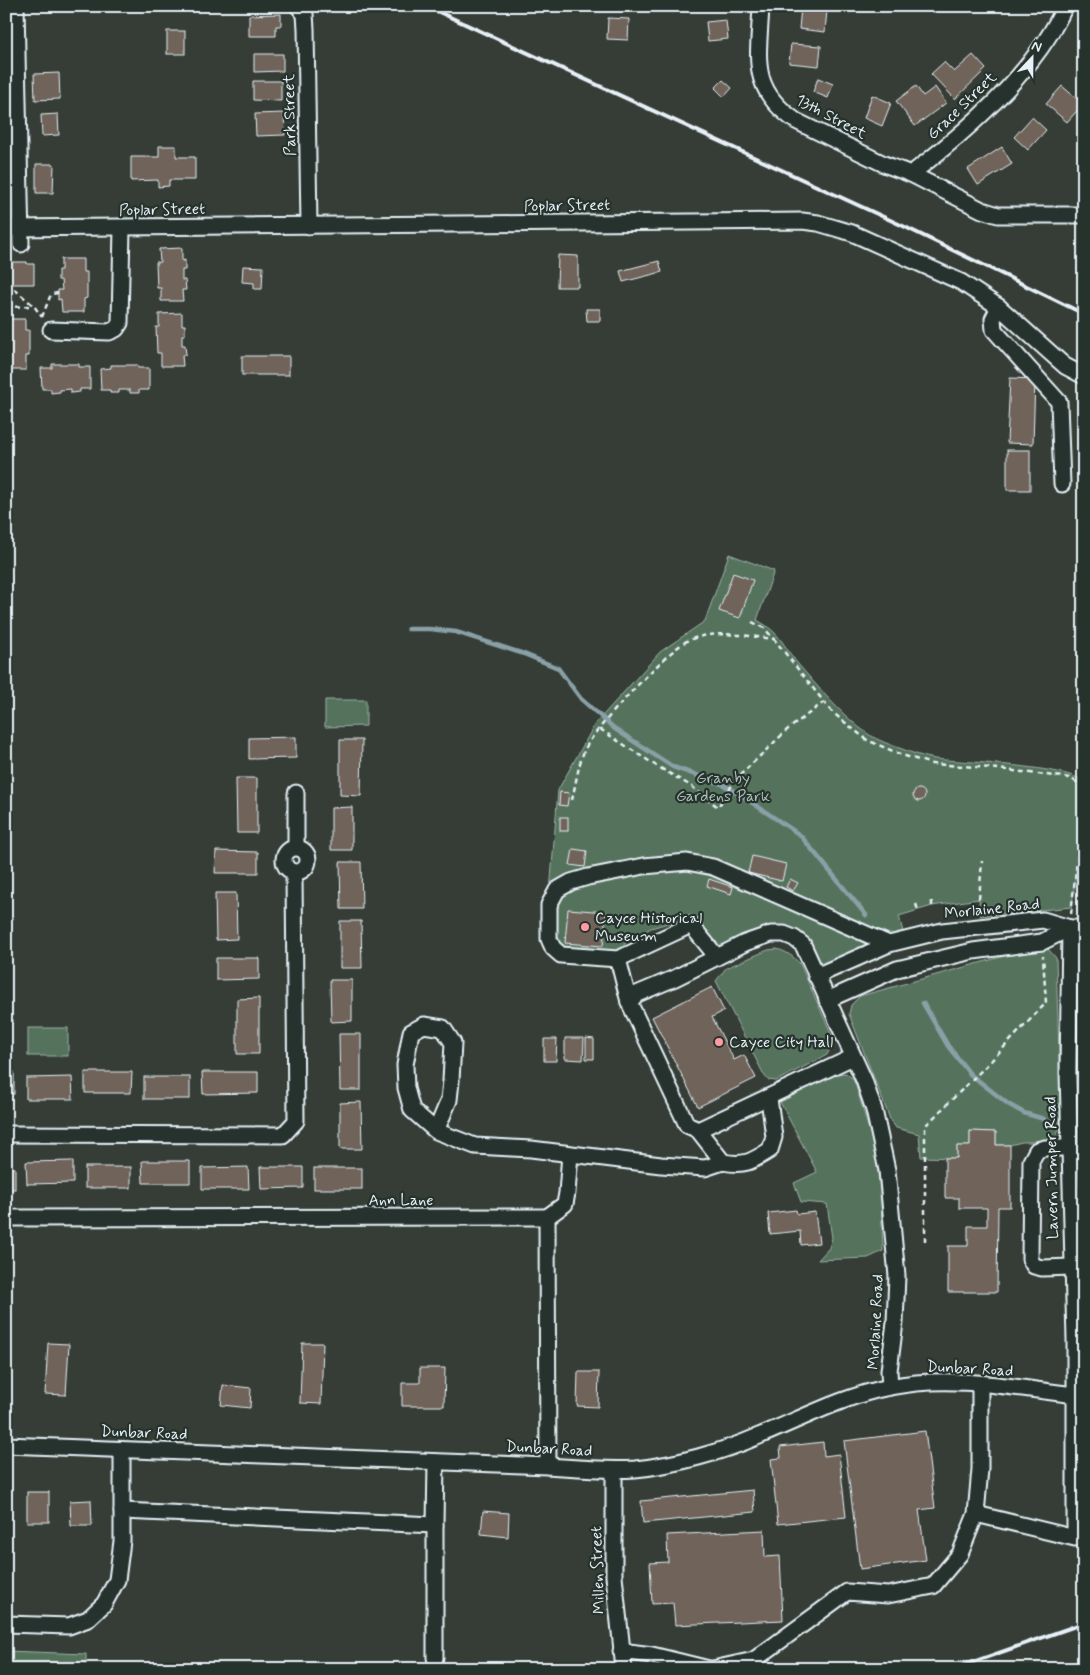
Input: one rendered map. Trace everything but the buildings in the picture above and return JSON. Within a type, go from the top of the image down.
[{"type":"street","points":[[16,6],[13,228],[21,244]]},
{"type":"street","name":"Park Street","points":[[298,6],[305,14],[306,29],[309,226]]},
{"type":"street","name":"13th Street","points":[[761,6],[758,58],[760,74],[763,86],[782,112],[796,121],[884,164],[911,174],[982,210],[998,215],[1084,215]]},
{"type":"street","name":"Grace Street","points":[[911,174],[949,146],[1005,90],[1046,40],[1065,6]]},
{"type":"street","name":"Poplar Street","points":[[13,228],[802,221],[852,233],[961,282],[999,307],[1065,366],[1084,376]]},
{"type":"street","points":[[51,330],[109,332],[120,323],[122,228]]},
{"type":"street","points":[[999,307],[993,318],[994,330],[1059,402],[1062,484]]},
{"type":"street","points":[[6,1134],[283,1135],[296,1121],[294,872],[303,870],[308,861],[304,850],[296,847],[296,793]]},
{"type":"street","points":[[717,957],[691,925],[618,959],[561,955],[553,948],[549,939],[548,905],[557,890],[571,882],[644,866],[686,862],[713,867],[889,944]]},
{"type":"street","name":"Morlaine Road","points":[[890,1387],[897,1276],[887,1170],[874,1110],[864,1080],[816,976],[889,944],[942,931],[1043,920],[1077,928]]},
{"type":"street","points":[[828,1000],[897,970],[973,951],[1042,942],[1077,928]]},
{"type":"street","name":"Lavern Jumper Road","points":[[976,1514],[1075,1538],[1075,1395],[1068,1072],[1077,928]]},
{"type":"street","points":[[629,1002],[637,994],[676,978],[745,943],[771,934],[784,934],[794,938],[803,945],[816,976]]},
{"type":"street","points":[[618,959],[629,1002],[687,1125],[698,1130],[723,1162]]},
{"type":"street","points":[[436,1130],[450,1100],[453,1043],[443,1028],[424,1025],[411,1032],[405,1065],[406,1088],[412,1110],[436,1130],[475,1146],[531,1149],[662,1165],[706,1168],[723,1162],[739,1165],[756,1159],[770,1150],[774,1137],[768,1098]]},
{"type":"street","points":[[698,1130],[853,1057]]},
{"type":"street","points":[[1070,1148],[1045,1148],[1037,1150],[1031,1161],[1030,1260],[1034,1266],[1042,1268],[1072,1268]]},
{"type":"street","points":[[548,1466],[547,1217],[565,1204],[570,1154]]},
{"type":"street","name":"Ann Lane","points":[[6,1218],[547,1217]]},
{"type":"street","name":"Dunbar Road","points":[[6,1445],[614,1470],[650,1467],[728,1448],[835,1403],[890,1387],[926,1382],[980,1384],[1075,1395]]},
{"type":"street","points":[[713,1669],[754,1660],[847,1592],[888,1595],[933,1586],[960,1554],[976,1514],[980,1469],[980,1384]]},
{"type":"street","points":[[6,1624],[68,1626],[88,1618],[104,1604],[117,1580],[122,1541],[122,1450]]},
{"type":"street","points":[[435,1658],[434,1525],[436,1462]]},
{"type":"street","name":"Millen Street","points":[[614,1470],[614,1576],[624,1669]]},
{"type":"street","points":[[122,1511],[434,1525]]},
{"type":"street","points":[[622,1651],[652,1655],[709,1669]]},
{"type":"path","points":[[6,288],[12,288],[34,306],[42,317],[51,294],[58,293]]},
{"type":"path","points":[[6,307],[34,306]]},
{"type":"path","points":[[752,622],[764,628],[774,639],[832,712],[867,740],[902,755],[932,764],[990,768],[1070,778],[1078,783],[1084,791]]},
{"type":"path","points":[[572,800],[579,766],[586,747],[664,658],[687,641],[713,635],[774,639]]},
{"type":"path","points":[[600,729],[691,786],[718,807],[736,780],[787,730],[824,702]]},
{"type":"path","points":[[1077,928],[1084,798]]},
{"type":"path","points":[[979,899],[982,861]]},
{"type":"path","points":[[932,901],[932,906]]},
{"type":"path","points":[[916,904],[918,910]]},
{"type":"path","points":[[926,1241],[925,1126],[1046,1003],[1042,942]]},
{"type":"green space","name":"Granby Gardens Park","points":[[729,554],[774,571],[757,620],[776,634],[822,692],[849,719],[868,734],[889,744],[935,759],[1037,768],[1058,772],[1084,782],[1084,798],[1072,907],[980,916],[979,899],[932,906],[899,916],[905,940],[816,976],[800,949],[779,939],[721,948],[696,924],[679,920],[651,928],[625,943],[618,959],[561,955],[549,905],[558,790],[595,724],[660,652],[705,621]]},
{"type":"green space","points":[[325,700],[366,700],[366,726],[325,727]]},
{"type":"green space","points":[[777,949],[784,951],[800,964],[834,1040],[827,1055],[776,1081],[768,1080],[764,1075],[716,981],[726,968],[768,950]]},
{"type":"green space","points":[[1030,949],[1048,949],[1056,958],[1061,1118],[1057,1136],[1045,1142],[996,1145],[996,1132],[970,1131],[970,1146],[957,1146],[957,1158],[921,1157],[919,1134],[896,1128],[890,1119],[849,1014],[851,1005],[860,996]]},
{"type":"green space","points":[[28,1028],[68,1028],[68,1056],[28,1056]]},
{"type":"green space","points":[[846,1073],[853,1079],[856,1086],[875,1150],[881,1198],[883,1251],[868,1258],[818,1260],[829,1248],[832,1238],[827,1204],[801,1202],[794,1183],[817,1172],[780,1102],[835,1074]]},
{"type":"green space","points":[[6,1651],[86,1654],[86,1669],[6,1669]]},
{"type":"waterway","points":[[408,629],[456,632],[524,654],[558,668],[581,699],[615,729],[673,767],[722,784],[800,835],[866,915]]},
{"type":"waterway","points":[[923,1003],[948,1046],[970,1074],[1008,1104],[1024,1113],[1044,1119]]},
{"type":"railway","points":[[426,6],[901,225],[1084,314]]},
{"type":"railway","points":[[953,1669],[1084,1623]]},
{"type":"place","name":"Cayce Historical Museum","points":[[585,927]]},
{"type":"place","name":"Cayce City Hall","points":[[719,1042]]}]
